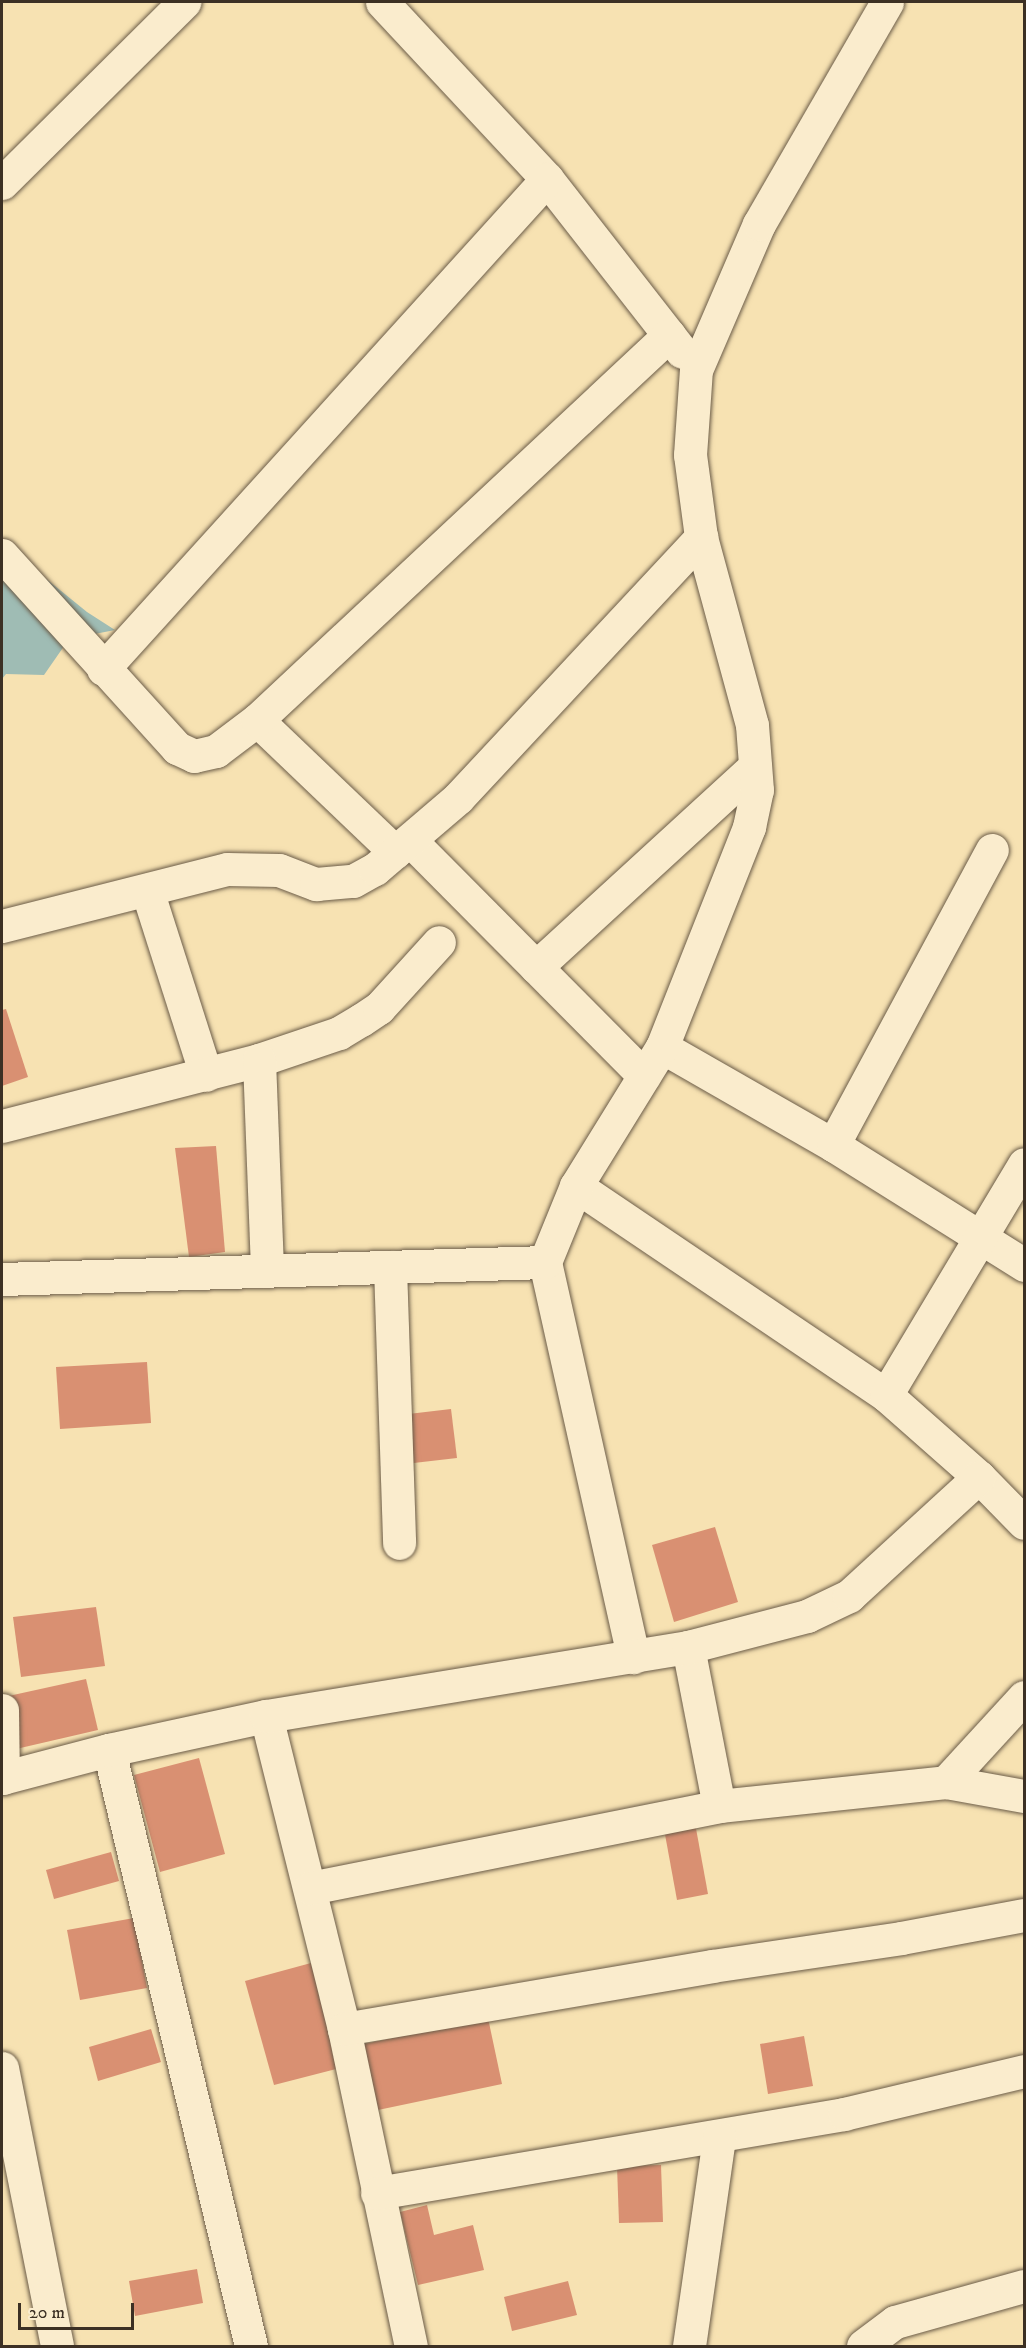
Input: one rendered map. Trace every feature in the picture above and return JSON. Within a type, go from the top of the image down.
[{"type":"street","points":[[2,183],[184,2]]},
{"type":"street","points":[[382,2],[547,179],[696,370]]},
{"type":"street","points":[[633,1656],[545,1262],[576,1186],[662,1047],[749,827],[757,790],[752,725],[700,537],[690,455],[696,370],[759,224],[886,2]]},
{"type":"street","points":[[103,669],[547,179]]},
{"type":"street","points":[[2,555],[177,748],[194,756],[216,751],[257,720],[669,335]]},
{"type":"street","points":[[2,926],[227,869],[279,870],[316,884],[353,881],[375,869],[458,798],[700,537]]},
{"type":"street","points":[[257,720],[536,967],[644,1076]]},
{"type":"street","points":[[536,967],[755,766]]},
{"type":"street","points":[[834,1145],[992,850]]},
{"type":"street","points":[[147,890],[206,1075]]},
{"type":"street","points":[[2,1126],[206,1075],[339,1033],[379,1008],[439,942]]},
{"type":"street","points":[[662,1047],[834,1145],[1024,1265]]},
{"type":"street","points":[[259,1060],[267,1271]]},
{"type":"street","points":[[886,1395],[1024,1164]]},
{"type":"street","points":[[576,1186],[886,1395],[979,1477],[1024,1523]]},
{"type":"street","points":[[2,1279],[545,1262]]},
{"type":"street","points":[[390,1267],[399,1543]]},
{"type":"street","points":[[2,1710],[2,1778],[109,1750],[266,1716],[688,1647],[807,1616],[849,1596],[979,1477]]},
{"type":"street","points":[[688,1647],[718,1806]]},
{"type":"street","points":[[946,1782],[1024,1697]]},
{"type":"street","points":[[266,1716],[344,2029],[376,2193],[411,2346]]},
{"type":"street","points":[[109,1750],[251,2346]]},
{"type":"street","points":[[310,1888],[718,1806],[946,1782],[1024,1796]]},
{"type":"street","points":[[344,2029],[712,1966],[901,1938],[1024,1915]]},
{"type":"street","points":[[2,2068],[57,2346]]},
{"type":"street","points":[[376,2193],[844,2114],[1024,2071]]},
{"type":"street","points":[[689,2346],[719,2136]]},
{"type":"street","points":[[863,2346],[895,2322],[1024,2286]]},
{"type":"water","points":[[2,543],[87,612],[115,630],[69,639],[44,675],[6,674],[2,679]]},
{"type":"building","points":[[6,1009],[28,1077],[2,1086],[2,1010]]},
{"type":"building","points":[[216,1146],[225,1252],[189,1257],[175,1148]]},
{"type":"building","points":[[147,1362],[151,1423],[60,1429],[56,1367]]},
{"type":"building","points":[[451,1409],[457,1458],[405,1464],[400,1415]]},
{"type":"building","points":[[715,1527],[738,1602],[674,1622],[652,1545]]},
{"type":"building","points":[[96,1607],[105,1666],[21,1677],[13,1617]]},
{"type":"building","points":[[86,1679],[98,1730],[16,1749],[4,1697]]},
{"type":"building","points":[[199,1758],[225,1854],[160,1872],[134,1775]]},
{"type":"building","points":[[695,1823],[708,1894],[677,1900],[664,1829]]},
{"type":"building","points":[[111,1852],[119,1881],[54,1899],[46,1870]]},
{"type":"building","points":[[134,1918],[147,1988],[80,2000],[67,1930]]},
{"type":"building","points":[[311,1963],[340,2068],[274,2085],[245,1981]]},
{"type":"building","points":[[488,2018],[502,2084],[378,2110],[364,2044]]},
{"type":"building","points":[[151,2029],[161,2062],[98,2081],[89,2047]]},
{"type":"building","points":[[804,2036],[813,2086],[768,2094],[760,2044]]},
{"type":"building","points":[[661,2165],[663,2222],[619,2223],[617,2166]]},
{"type":"building","points":[[427,2205],[434,2235],[473,2225],[484,2270],[418,2285],[400,2212]]},
{"type":"building","points":[[197,2269],[203,2303],[135,2316],[129,2281]]},
{"type":"building","points":[[568,2281],[577,2315],[512,2331],[504,2297]]}]
